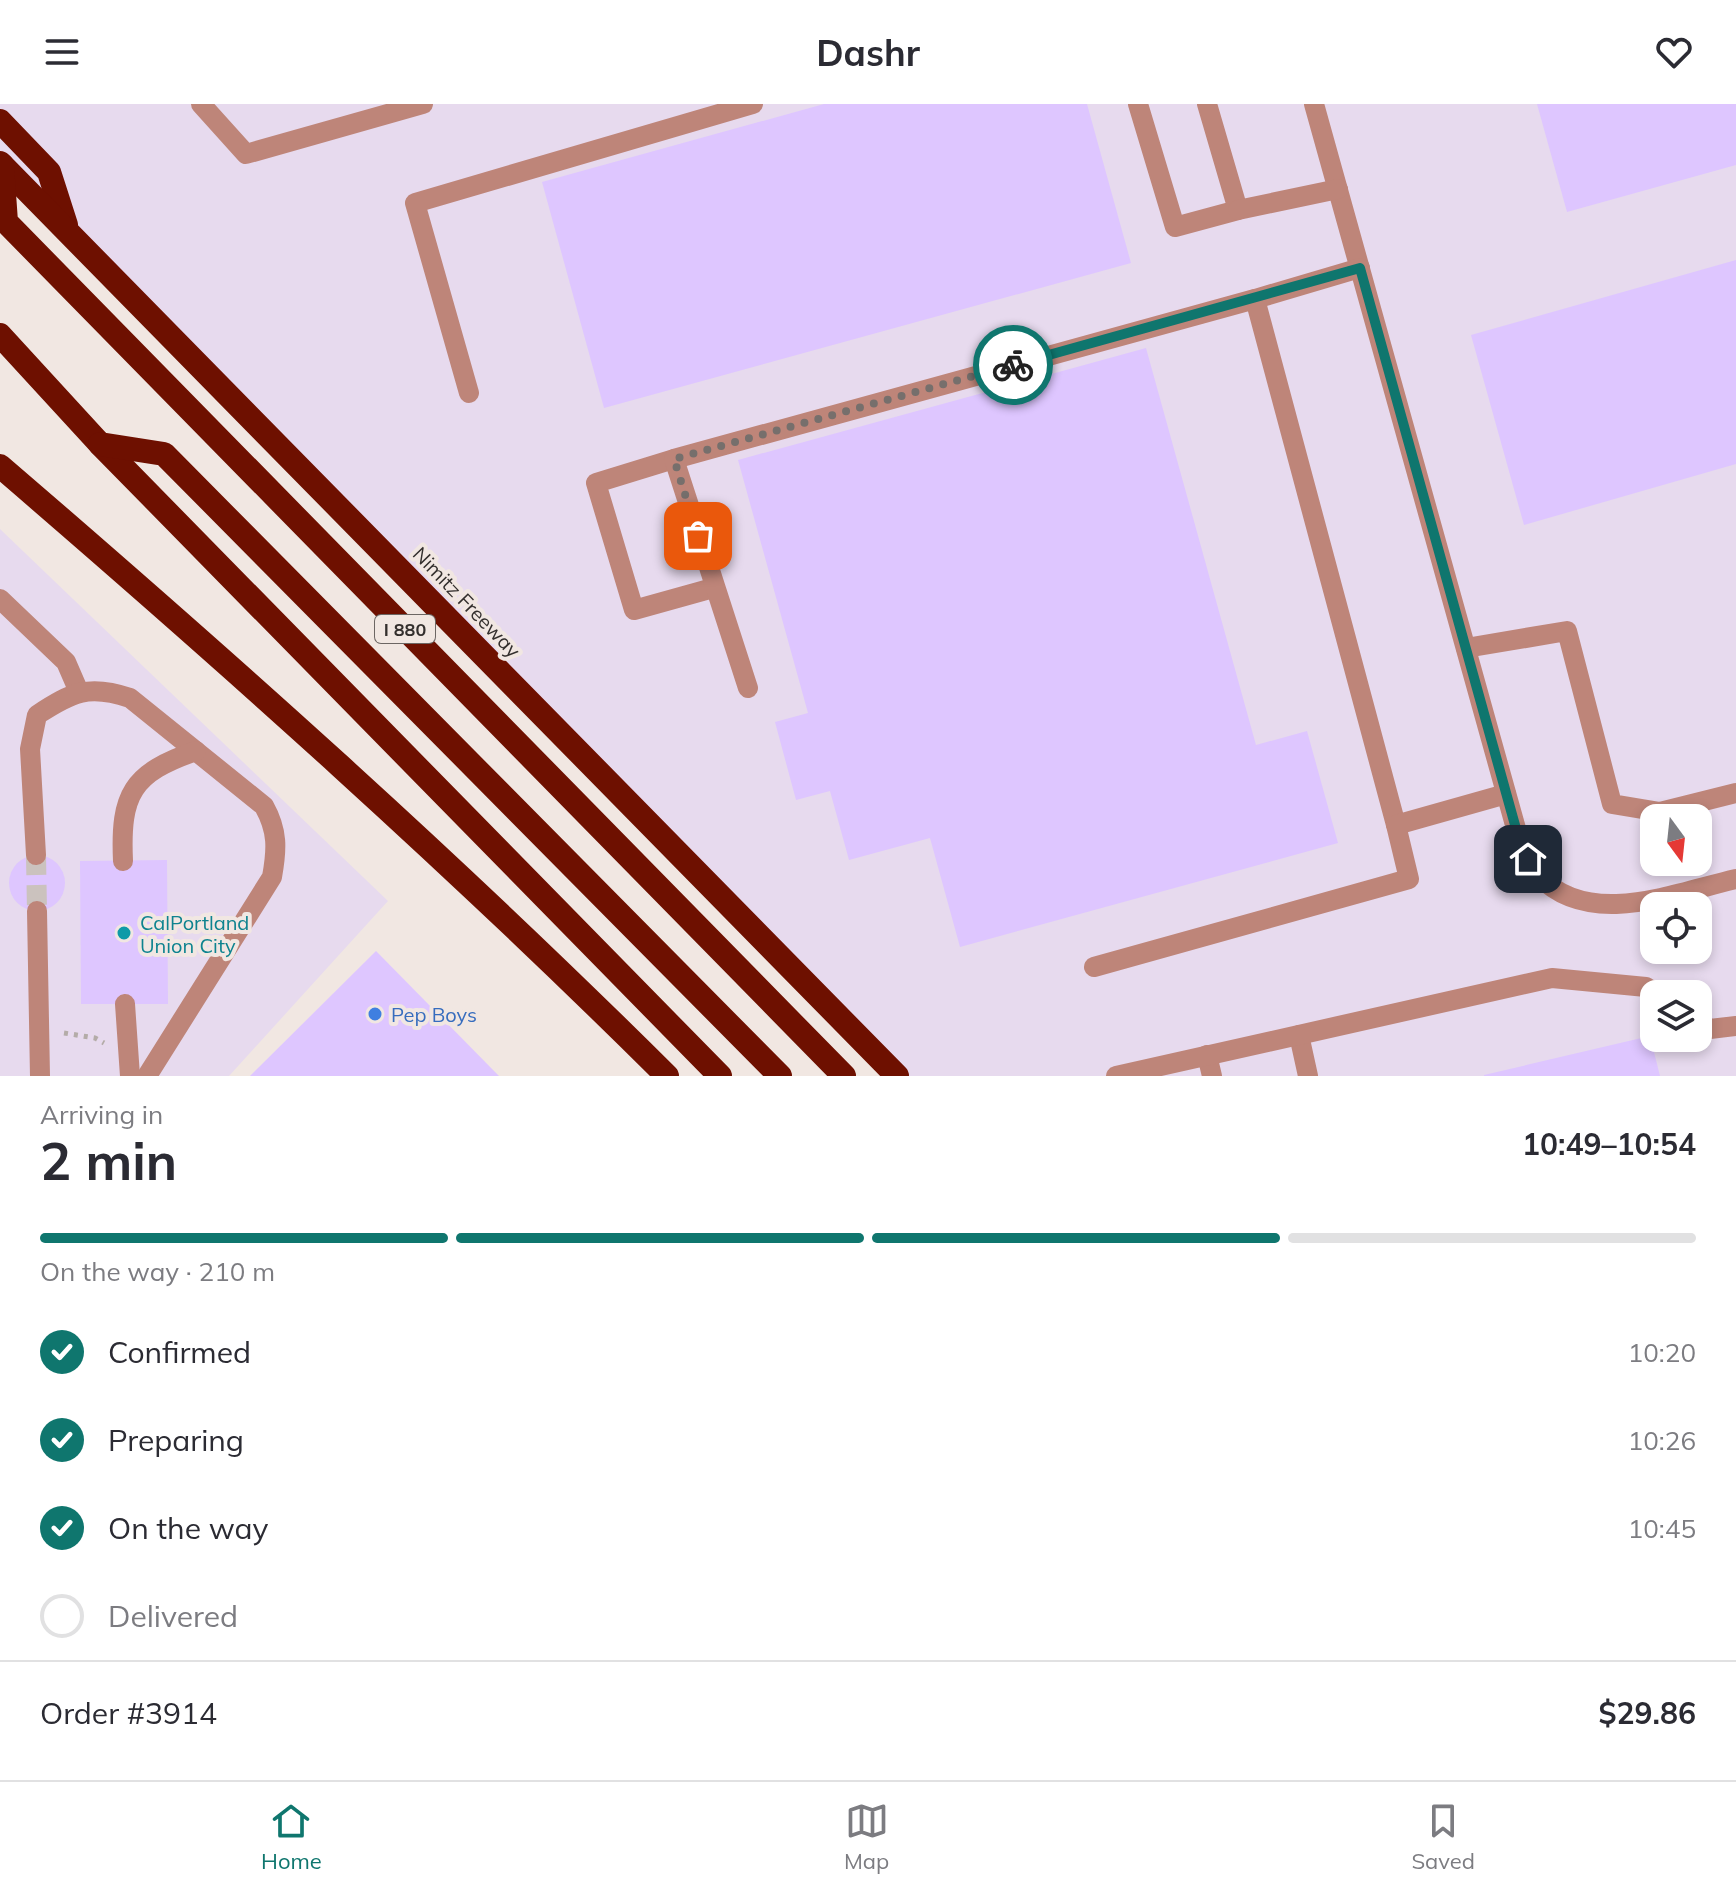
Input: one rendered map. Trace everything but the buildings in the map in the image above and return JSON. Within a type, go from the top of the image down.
[{"type":"highway","points":[[0,121],[49,172],[67,228]]},
{"type":"highway","name":"Nimitz Freeway","points":[[1,164],[897,1076]]},
{"type":"highway","name":"I 880","points":[[1,164],[6,222],[844,1076]]},
{"type":"highway","points":[[1,337],[100,444],[720,1076]]},
{"type":"highway","name":"I 880","points":[[100,444],[164,454],[780,1076]]},
{"type":"highway","points":[[0,466],[281,709],[521,930],[667,1076]]},
{"type":"street","points":[[201,104],[246,154],[423,104]]},
{"type":"street","points":[[469,393],[415,203],[753,104]]},
{"type":"street","points":[[1138,104],[1175,227],[1338,189]]},
{"type":"street","points":[[1207,104],[1238,210]]},
{"type":"street","points":[[1314,104],[1520,843],[1537,874],[1562,895],[1597,904],[1631,903],[1736,879]]},
{"type":"street","points":[[713,588],[634,610],[596,483],[1360,268]]},
{"type":"street","points":[[1094,967],[1409,879],[1255,299]]},
{"type":"street","points":[[674,459],[713,588],[748,688]]},
{"type":"street","points":[[0,599],[66,662],[79,692]]},
{"type":"street","points":[[1466,648],[1567,631],[1612,804],[1660,812],[1736,793]]},
{"type":"street","points":[[36,855],[30,749],[37,715],[79,692],[106,689],[130,698],[264,806],[275,825],[277,850],[272,877],[147,1076]]},
{"type":"street","points":[[123,861],[121,821],[127,802],[141,780],[168,761],[196,751]]},
{"type":"street","points":[[1396,825],[1506,794]]},
{"type":"street","points":[[37,911],[40,1076]]},
{"type":"street","points":[[1116,1076],[1552,978],[1640,986]]},
{"type":"street","points":[[125,1004],[126,1055],[130,1076]]},
{"type":"street","points":[[1712,1029],[1736,1026]]},
{"type":"street","points":[[1299,1035],[1308,1076]]},
{"type":"street","points":[[1207,1055],[1212,1076]]},
{"type":"path","points":[[39,1033],[95,1038],[126,1055]]},
{"type":"shaded area","points":[[0,104],[1736,104],[1736,1076],[897,1076],[0,163]]},
{"type":"shaded area","points":[[0,529],[388,901],[229,1076],[0,1076]]},
{"type":"tunnel","points":[[36,855],[37,911]]},
{"type":"way so far","points":[[698,536],[674,459],[1013,365]]},
{"type":"place","name":"CalPortland Union City","points":[[124,933]]},
{"type":"place","name":"Pep Boys","points":[[375,1014]]},
{"type":"route","points":[[1013,365],[1360,268],[1520,843],[1528,859]]}]
